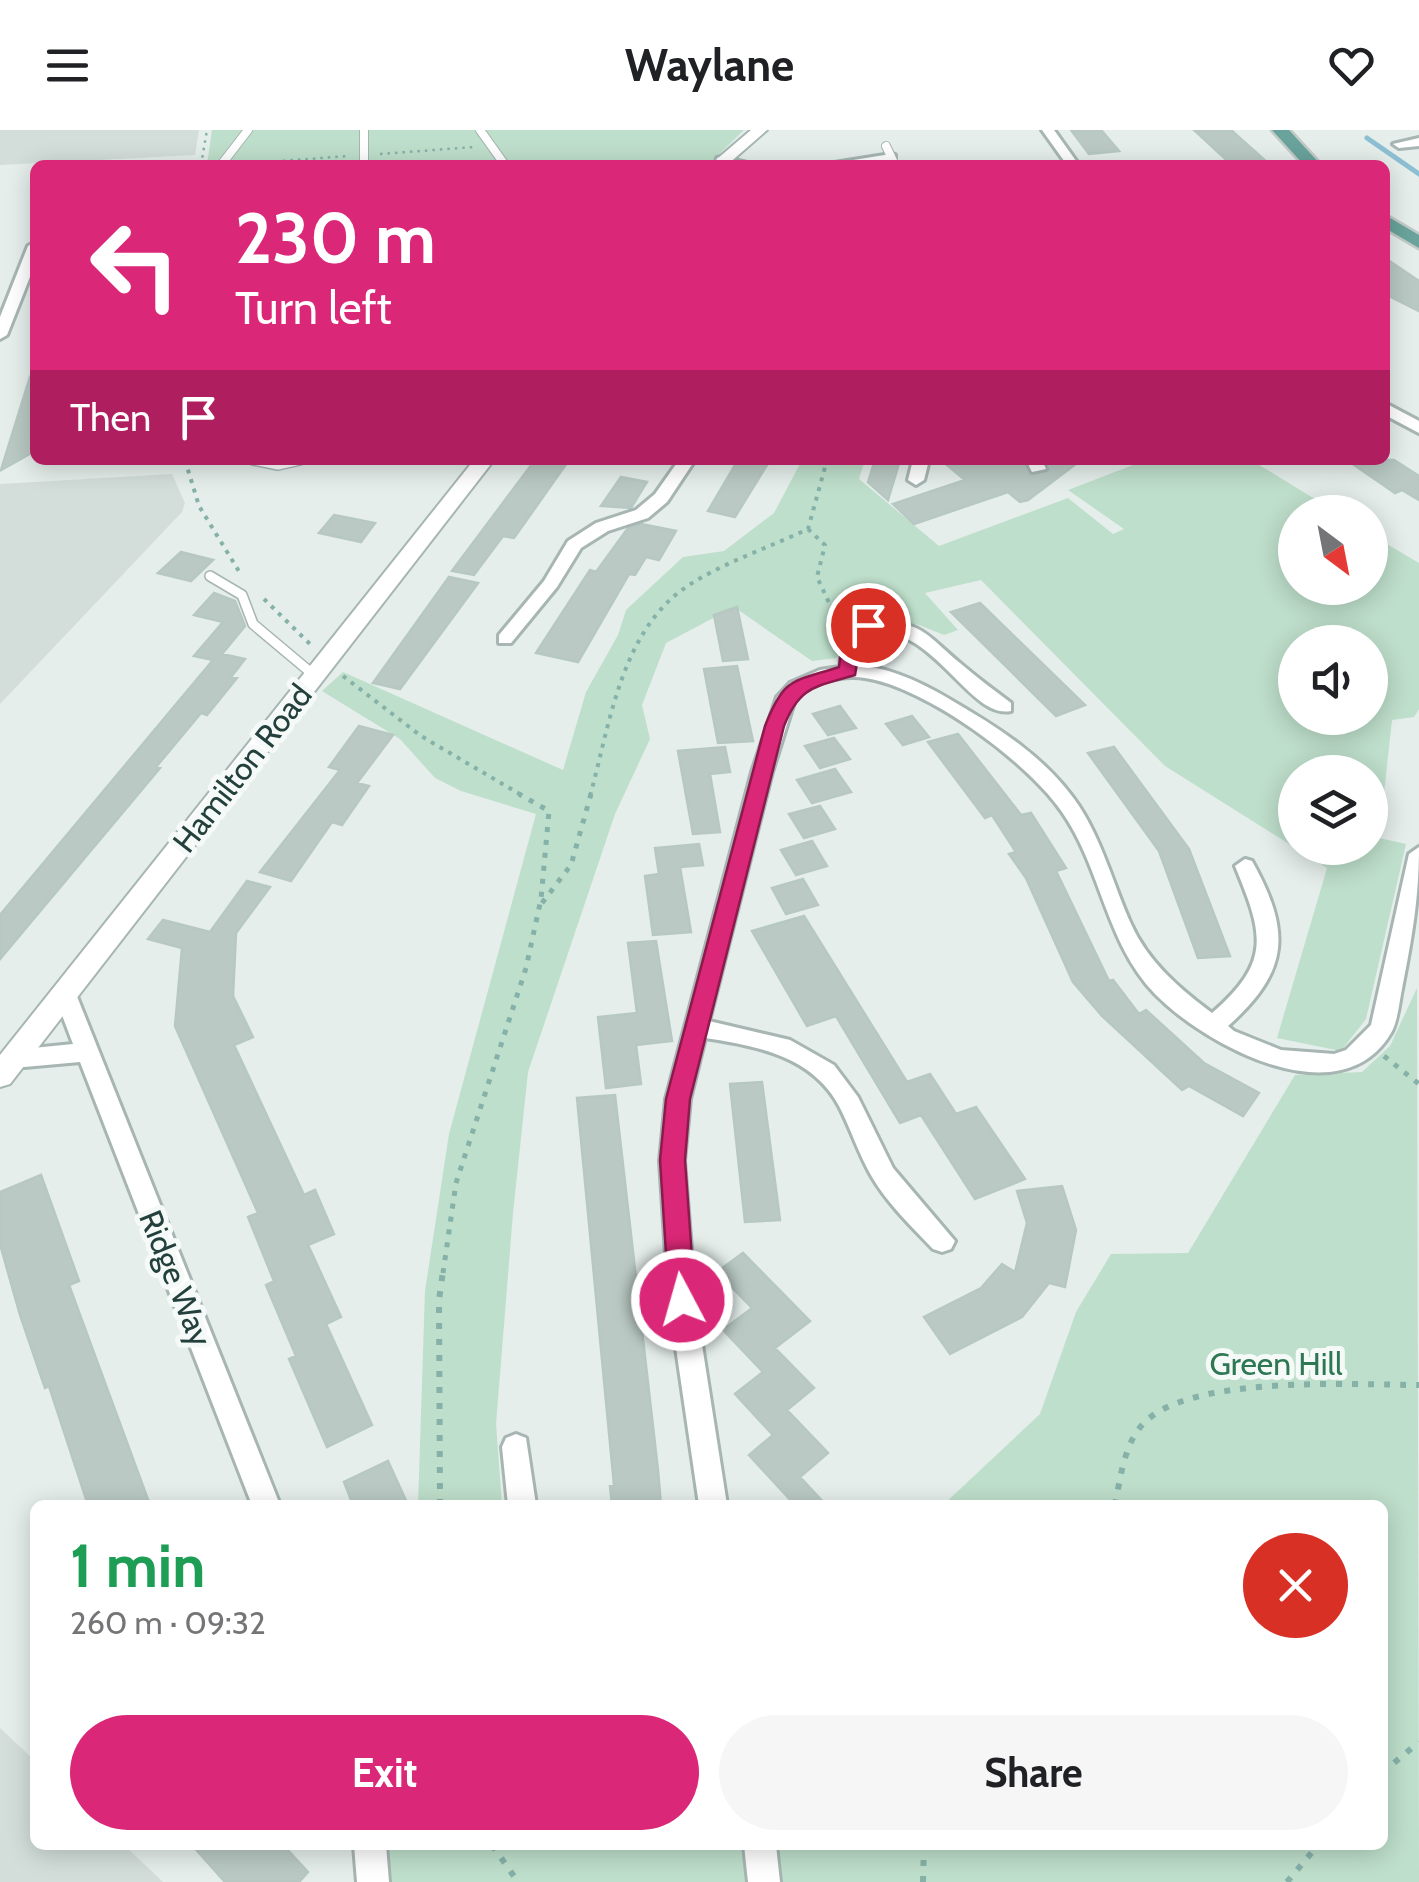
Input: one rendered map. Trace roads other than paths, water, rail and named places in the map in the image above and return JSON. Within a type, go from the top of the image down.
[{"type":"main road","points":[[1280,130],[1308,160]]},
{"type":"main road","points":[[1390,224],[1419,244]]},
{"type":"street","points":[[723,160],[760,130]]},
{"type":"street","points":[[1048,130],[1069,160]]},
{"type":"street","points":[[1398,144],[1419,142]]},
{"type":"street","points":[[863,160],[891,156]]},
{"type":"street","points":[[0,335],[7,298],[30,255]]},
{"type":"street","points":[[1390,411],[1419,428]]},
{"type":"street","name":"Hamilton Road","points":[[6,1068],[480,465]]},
{"type":"street","points":[[505,639],[552,583],[574,545],[602,527],[642,514],[661,498],[684,465]]},
{"type":"street","points":[[916,480],[920,465]]},
{"type":"street","points":[[848,670],[854,631],[878,624],[921,635],[958,672],[1004,707]]},
{"type":"street","points":[[712,1500],[674,1225],[672,1160],[678,1099],[781,706],[797,687],[848,670],[891,679],[929,695],[998,736],[1035,768],[1070,808],[1094,850],[1122,929],[1139,958],[1162,986],[1211,1027],[1256,1052],[1310,1064],[1344,1060],[1370,1044],[1382,1029],[1419,854]]},
{"type":"street","points":[[1211,1027],[1250,994],[1262,968],[1270,934],[1246,866]]},
{"type":"street","name":"Ridge Way","points":[[65,994],[264,1500]]},
{"type":"street","points":[[697,1028],[756,1038],[793,1050],[826,1071],[844,1092],[880,1170],[942,1241]]},
{"type":"street","points":[[6,1068],[85,1052]]},
{"type":"street","points":[[516,1447],[521,1500]]},
{"type":"street","points":[[370,1850],[373,1882]]},
{"type":"street","points":[[761,1850],[764,1882]]},
{"type":"lane","points":[[225,160],[248,130]]},
{"type":"lane","points":[[364,130],[364,160]]},
{"type":"lane","points":[[480,130],[501,160]]},
{"type":"lane","points":[[210,576],[242,595],[253,624],[320,669]]},
{"type":"waterway","points":[[1367,138],[1419,174]]},
{"type":"park label","name":"Green Hill","points":[[1276,1363]]}]
